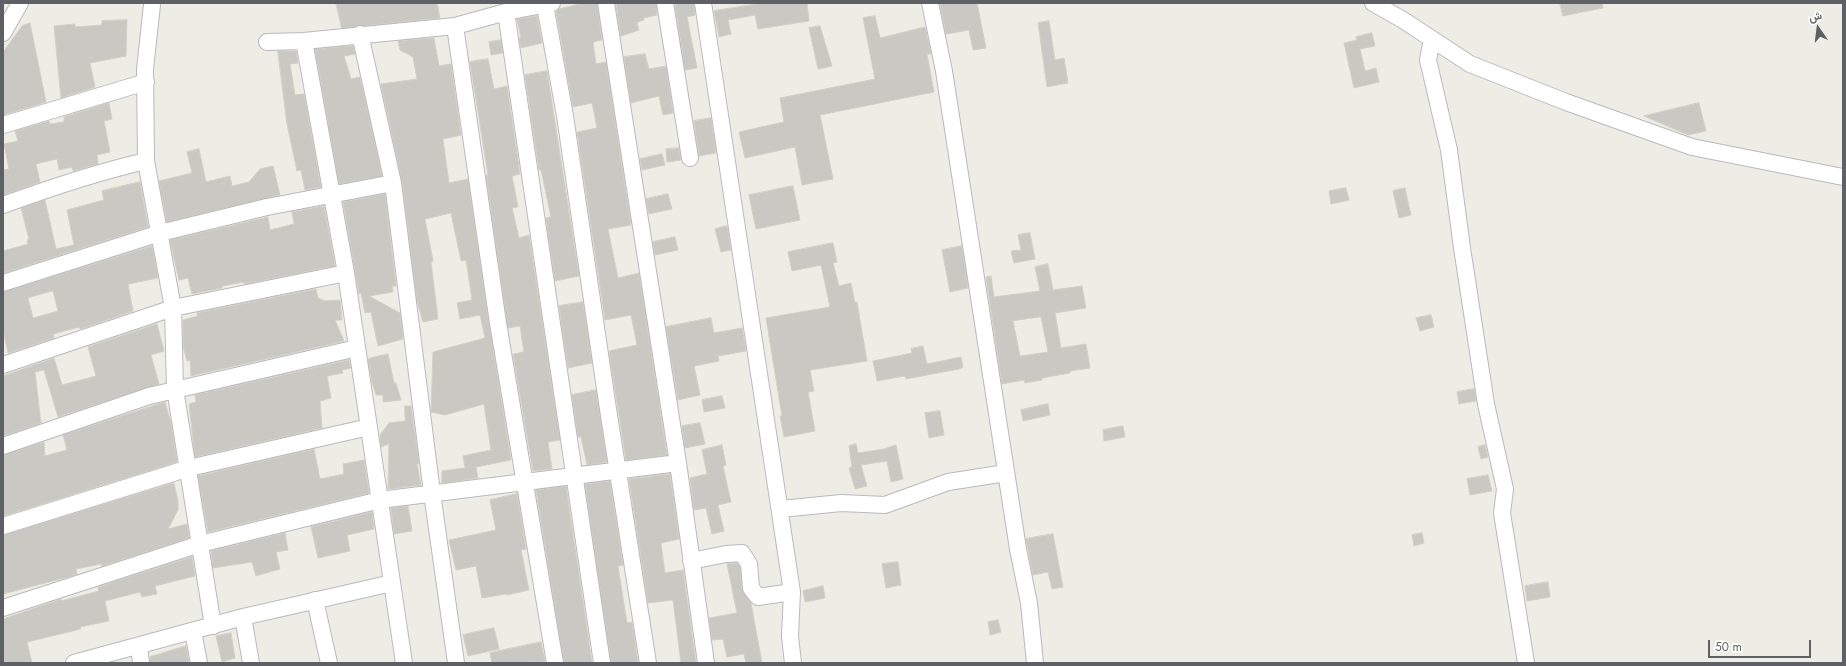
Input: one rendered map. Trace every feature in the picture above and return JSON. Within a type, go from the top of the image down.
[{"type":"street","points":[[3,33],[20,3]]},
{"type":"street","points":[[606,3],[678,463],[706,663]]},
{"type":"street","points":[[665,3],[690,158]]},
{"type":"street","points":[[703,3],[781,509],[792,592],[790,636],[793,663]]},
{"type":"street","points":[[930,3],[944,71],[1018,549],[1029,603],[1035,663]]},
{"type":"street","points":[[1373,3],[1470,64],[1566,102],[1692,146],[1843,177]]},
{"type":"street","points":[[267,42],[304,41],[360,34],[455,26],[506,12],[548,4],[648,663]]},
{"type":"street","points":[[152,5],[145,70],[146,161],[173,308],[175,389],[189,468],[213,626]]},
{"type":"street","points":[[506,12],[573,477],[602,663]]},
{"type":"street","points":[[455,26],[498,323],[526,482],[555,663]]},
{"type":"street","points":[[360,34],[393,183],[432,493],[456,663]]},
{"type":"street","points":[[1432,39],[1428,60],[1449,150],[1486,404],[1505,489],[1502,513],[1526,663]]},
{"type":"street","points":[[304,41],[333,193],[346,272],[404,663]]},
{"type":"street","points":[[3,125],[146,82]]},
{"type":"street","points":[[3,205],[115,168],[146,161]]},
{"type":"street","points":[[3,283],[160,233],[267,207],[333,193],[393,183]]},
{"type":"street","points":[[3,365],[173,308],[346,272]]},
{"type":"street","points":[[3,446],[149,396],[357,348]]},
{"type":"street","points":[[3,526],[189,468],[369,427]]},
{"type":"street","points":[[3,608],[200,544],[380,500],[678,463]]},
{"type":"street","points":[[781,509],[841,502],[884,505],[948,482],[1006,473]]},
{"type":"street","points":[[691,560],[742,553],[750,564],[751,588],[758,597],[792,592]]},
{"type":"street","points":[[82,662],[243,617],[392,583]]},
{"type":"street","points":[[315,600],[329,663]]},
{"type":"street","points":[[243,617],[251,663]]},
{"type":"street","points":[[193,631],[199,663]]},
{"type":"street","points":[[139,646],[141,663]]},
{"type":"building","points":[[336,3],[437,3],[440,18],[342,28]]},
{"type":"building","points":[[584,3],[597,3],[602,40],[593,42],[596,64],[606,62],[631,225],[608,229],[618,278],[639,273],[667,455],[626,460],[609,351],[637,345],[631,315],[605,320],[577,132],[597,128],[592,103],[573,107],[556,11]]},
{"type":"building","points":[[616,3],[656,3],[657,15],[644,18],[644,20],[637,22],[639,30],[621,36]]},
{"type":"building","points":[[675,3],[694,3],[695,15],[687,17],[697,68],[685,70]]},
{"type":"building","points":[[763,3],[807,3],[809,21],[758,29],[755,15],[728,20],[731,34],[719,37],[714,11]]},
{"type":"building","points":[[940,3],[977,3],[986,48],[973,50],[969,30],[946,34]]},
{"type":"building","points":[[1560,3],[1602,3],[1603,8],[1563,16]]},
{"type":"building","points":[[537,16],[542,43],[521,48],[519,38],[521,38],[517,19]]},
{"type":"building","points":[[875,16],[880,38],[925,27],[931,54],[927,54],[934,92],[820,115],[833,179],[802,185],[795,147],[745,158],[739,132],[784,122],[780,98],[875,79],[863,18]]},
{"type":"building","points":[[127,20],[126,56],[90,63],[95,87],[61,98],[54,26],[75,24],[75,27],[102,25],[102,21]]},
{"type":"building","points":[[1049,21],[1055,60],[1064,58],[1068,83],[1047,87],[1038,23]]},
{"type":"building","points":[[30,23],[46,102],[3,115],[3,52],[22,26]]},
{"type":"building","points":[[820,26],[832,66],[818,69],[809,28]]},
{"type":"building","points":[[1372,33],[1375,46],[1360,49],[1365,71],[1376,68],[1379,82],[1354,88],[1344,43],[1357,40],[1356,37]]},
{"type":"building","points":[[434,38],[439,66],[451,64],[461,135],[443,139],[449,183],[468,179],[511,460],[476,467],[478,478],[442,483],[442,471],[465,468],[463,456],[491,450],[484,404],[445,415],[431,412],[433,352],[485,338],[480,315],[460,319],[457,303],[472,300],[466,260],[461,261],[451,213],[425,219],[433,261],[431,262],[438,319],[423,322],[417,301],[402,181],[381,84],[417,79],[413,57],[400,50],[398,41]]},
{"type":"building","points":[[501,40],[503,53],[491,55],[489,42]]},
{"type":"building","points":[[353,46],[355,54],[344,56],[351,79],[360,77],[382,176],[339,184],[315,49]]},
{"type":"building","points":[[278,51],[296,51],[298,63],[290,64],[295,95],[304,94],[321,187],[305,190],[301,170],[297,171],[287,124]]},
{"type":"building","points":[[645,54],[649,69],[666,66],[673,113],[663,115],[659,96],[631,103],[624,57]]},
{"type":"building","points":[[488,59],[494,89],[507,86],[520,174],[512,176],[518,207],[512,208],[519,238],[529,235],[560,440],[548,442],[552,469],[533,471],[513,354],[524,352],[520,326],[508,328],[507,322],[486,175],[488,175],[470,62]]},
{"type":"building","points":[[547,71],[579,276],[555,281],[546,218],[551,217],[541,170],[539,170],[525,75]]},
{"type":"building","points":[[109,103],[112,119],[104,121],[110,152],[97,155],[98,164],[73,171],[72,167],[59,170],[57,159],[36,164],[40,182],[3,195],[3,170],[9,169],[4,144],[18,141],[15,131],[49,121],[50,124],[64,122],[64,117]]},
{"type":"building","points":[[1699,103],[1706,131],[1688,135],[1644,116]]},
{"type":"building","points":[[711,118],[716,153],[699,156],[694,121]]},
{"type":"building","points":[[679,148],[681,160],[667,162],[666,149]]},
{"type":"building","points":[[199,149],[206,182],[230,176],[232,186],[249,182],[260,169],[273,166],[280,195],[167,222],[159,181],[192,173],[187,152]]},
{"type":"building","points":[[662,154],[665,165],[642,170],[640,159]]},
{"type":"building","points":[[140,182],[148,227],[3,273],[3,251],[28,244],[27,240],[29,239],[21,208],[45,200],[56,249],[74,245],[67,210],[104,200],[102,191]]},
{"type":"building","points":[[793,186],[800,220],[756,229],[749,195]]},
{"type":"building","points":[[1346,188],[1349,200],[1331,204],[1329,191]]},
{"type":"building","points":[[1405,188],[1411,215],[1399,218],[1393,191]]},
{"type":"building","points":[[385,194],[396,286],[392,286],[393,292],[369,296],[400,313],[403,339],[378,346],[371,312],[365,313],[361,293],[359,294],[343,202]]},
{"type":"building","points":[[668,194],[672,209],[649,214],[646,199]]},
{"type":"building","points":[[324,206],[335,266],[244,284],[244,282],[222,286],[222,288],[192,294],[188,278],[179,280],[170,240],[268,217],[270,230],[294,224],[292,212]]},
{"type":"building","points":[[727,226],[731,250],[721,252],[715,229]]},
{"type":"building","points":[[1030,233],[1035,259],[1014,263],[1011,251],[1021,250],[1018,235]]},
{"type":"building","points":[[675,237],[678,250],[655,255],[653,242]]},
{"type":"building","points":[[833,243],[837,262],[833,263],[839,286],[851,283],[855,303],[857,302],[867,361],[810,370],[814,391],[808,392],[815,431],[784,437],[766,318],[830,307],[821,265],[792,271],[788,252]]},
{"type":"building","points":[[152,246],[158,278],[128,284],[133,311],[80,329],[79,327],[53,334],[54,338],[8,353],[3,330],[3,292]],"holes":[[[53,291],[58,311],[33,318],[28,298]]]},
{"type":"building","points":[[962,246],[968,288],[950,292],[942,250]]},
{"type":"building","points":[[1048,264],[1053,290],[1082,286],[1086,308],[1055,313],[1061,348],[1086,344],[1090,368],[1042,378],[1042,380],[1025,383],[1024,380],[1002,384],[986,277],[991,276],[994,297],[1040,291],[1035,267]],"holes":[[[1041,317],[1048,352],[1020,356],[1013,321]]]},
{"type":"building","points":[[316,289],[318,298],[325,301],[340,300],[342,320],[335,320],[344,341],[191,376],[190,360],[187,361],[183,346],[183,320],[198,316],[197,313]]},
{"type":"building","points":[[583,302],[592,363],[568,368],[559,306]]},
{"type":"building","points":[[1431,315],[1434,327],[1420,331],[1416,318]]},
{"type":"building","points":[[711,318],[714,333],[742,328],[746,351],[718,356],[719,361],[694,366],[700,395],[678,400],[666,327]]},
{"type":"building","points":[[157,324],[164,351],[151,355],[159,384],[58,417],[44,370],[35,372],[41,423],[3,436],[3,376],[54,358],[62,385],[96,376],[88,347]]},
{"type":"building","points":[[923,346],[927,364],[961,357],[963,367],[906,379],[905,376],[877,381],[873,361],[912,353],[911,349]]},
{"type":"building","points":[[388,354],[394,383],[396,383],[401,400],[383,402],[383,395],[376,395],[368,359]]},
{"type":"building","points":[[349,360],[351,368],[342,370],[343,373],[327,376],[331,398],[320,401],[322,428],[195,457],[189,404],[196,402],[195,395]]},
{"type":"building","points":[[1474,389],[1476,401],[1459,404],[1457,392]]},
{"type":"building","points":[[596,390],[607,462],[587,465],[581,437],[578,437],[572,395]]},
{"type":"building","points":[[722,396],[725,408],[704,412],[702,400]]},
{"type":"building","points":[[165,402],[171,423],[177,462],[3,516],[3,455],[44,442],[45,456],[67,450],[63,435]]},
{"type":"building","points":[[1048,404],[1050,415],[1023,421],[1021,410]]},
{"type":"building","points":[[405,406],[411,406],[419,463],[417,464],[421,485],[388,489],[389,444],[381,447],[380,435],[389,423],[405,421]]},
{"type":"building","points":[[940,411],[944,435],[929,438],[925,413]]},
{"type":"building","points":[[700,423],[705,444],[685,448],[682,426]]},
{"type":"building","points":[[1123,426],[1125,437],[1104,441],[1103,430]]},
{"type":"building","points":[[856,444],[858,453],[884,449],[896,445],[903,479],[891,482],[887,461],[861,465],[867,486],[855,489],[849,468],[852,467],[849,446]]},
{"type":"building","points":[[722,445],[726,465],[723,466],[731,502],[718,505],[724,531],[712,534],[706,508],[694,510],[690,478],[707,474],[702,450]]},
{"type":"building","points":[[1485,445],[1488,457],[1481,459],[1478,447]]},
{"type":"building","points":[[314,449],[320,479],[344,474],[343,464],[364,460],[369,493],[208,532],[198,476]]},
{"type":"building","points":[[670,474],[679,539],[661,543],[665,573],[683,570],[696,663],[681,663],[673,600],[648,603],[629,479]]},
{"type":"building","points":[[1488,475],[1492,491],[1470,495],[1467,479]]},
{"type":"building","points":[[610,481],[623,565],[618,566],[627,623],[632,622],[638,663],[611,663],[585,484]]},
{"type":"building","points":[[174,483],[178,501],[178,510],[168,529],[187,524],[189,538],[102,566],[101,564],[76,569],[77,574],[3,594],[3,535]]},
{"type":"building","points":[[566,486],[592,663],[564,663],[536,490]]},
{"type":"building","points":[[517,494],[526,549],[521,550],[529,590],[507,595],[482,598],[476,566],[456,570],[449,540],[496,530],[490,500]]},
{"type":"building","points":[[408,506],[412,531],[394,534],[391,508]]},
{"type":"building","points":[[372,512],[374,529],[347,535],[350,551],[318,558],[311,527]]},
{"type":"building","points":[[285,533],[288,550],[276,552],[280,569],[256,576],[252,562],[213,568],[211,551]]},
{"type":"building","points":[[1422,533],[1424,543],[1414,546],[1412,535]]},
{"type":"building","points":[[1053,534],[1063,587],[1052,589],[1048,572],[1033,575],[1026,539]]},
{"type":"building","points":[[192,557],[195,576],[155,586],[157,594],[142,597],[140,592],[105,601],[109,621],[80,627],[81,629],[27,642],[32,663],[3,663],[3,619],[61,599],[61,601],[99,591],[98,587]]},
{"type":"building","points":[[898,562],[901,585],[886,588],[882,564]]},
{"type":"building","points":[[737,563],[740,567],[742,589],[751,603],[762,663],[746,663],[744,654],[727,657],[723,639],[712,640],[709,618],[737,613],[727,564]]},
{"type":"building","points":[[1548,582],[1550,597],[1527,601],[1525,586]]},
{"type":"building","points":[[823,586],[825,598],[805,602],[803,591]]},
{"type":"building","points":[[998,620],[1001,632],[990,635],[988,622]]},
{"type":"building","points":[[494,628],[499,649],[468,656],[463,635]]},
{"type":"building","points":[[231,633],[235,658],[222,662],[216,636]]},
{"type":"building","points":[[541,642],[545,662],[492,663],[490,653]]},
{"type":"building","points":[[186,646],[189,663],[150,663],[150,657]]}]
